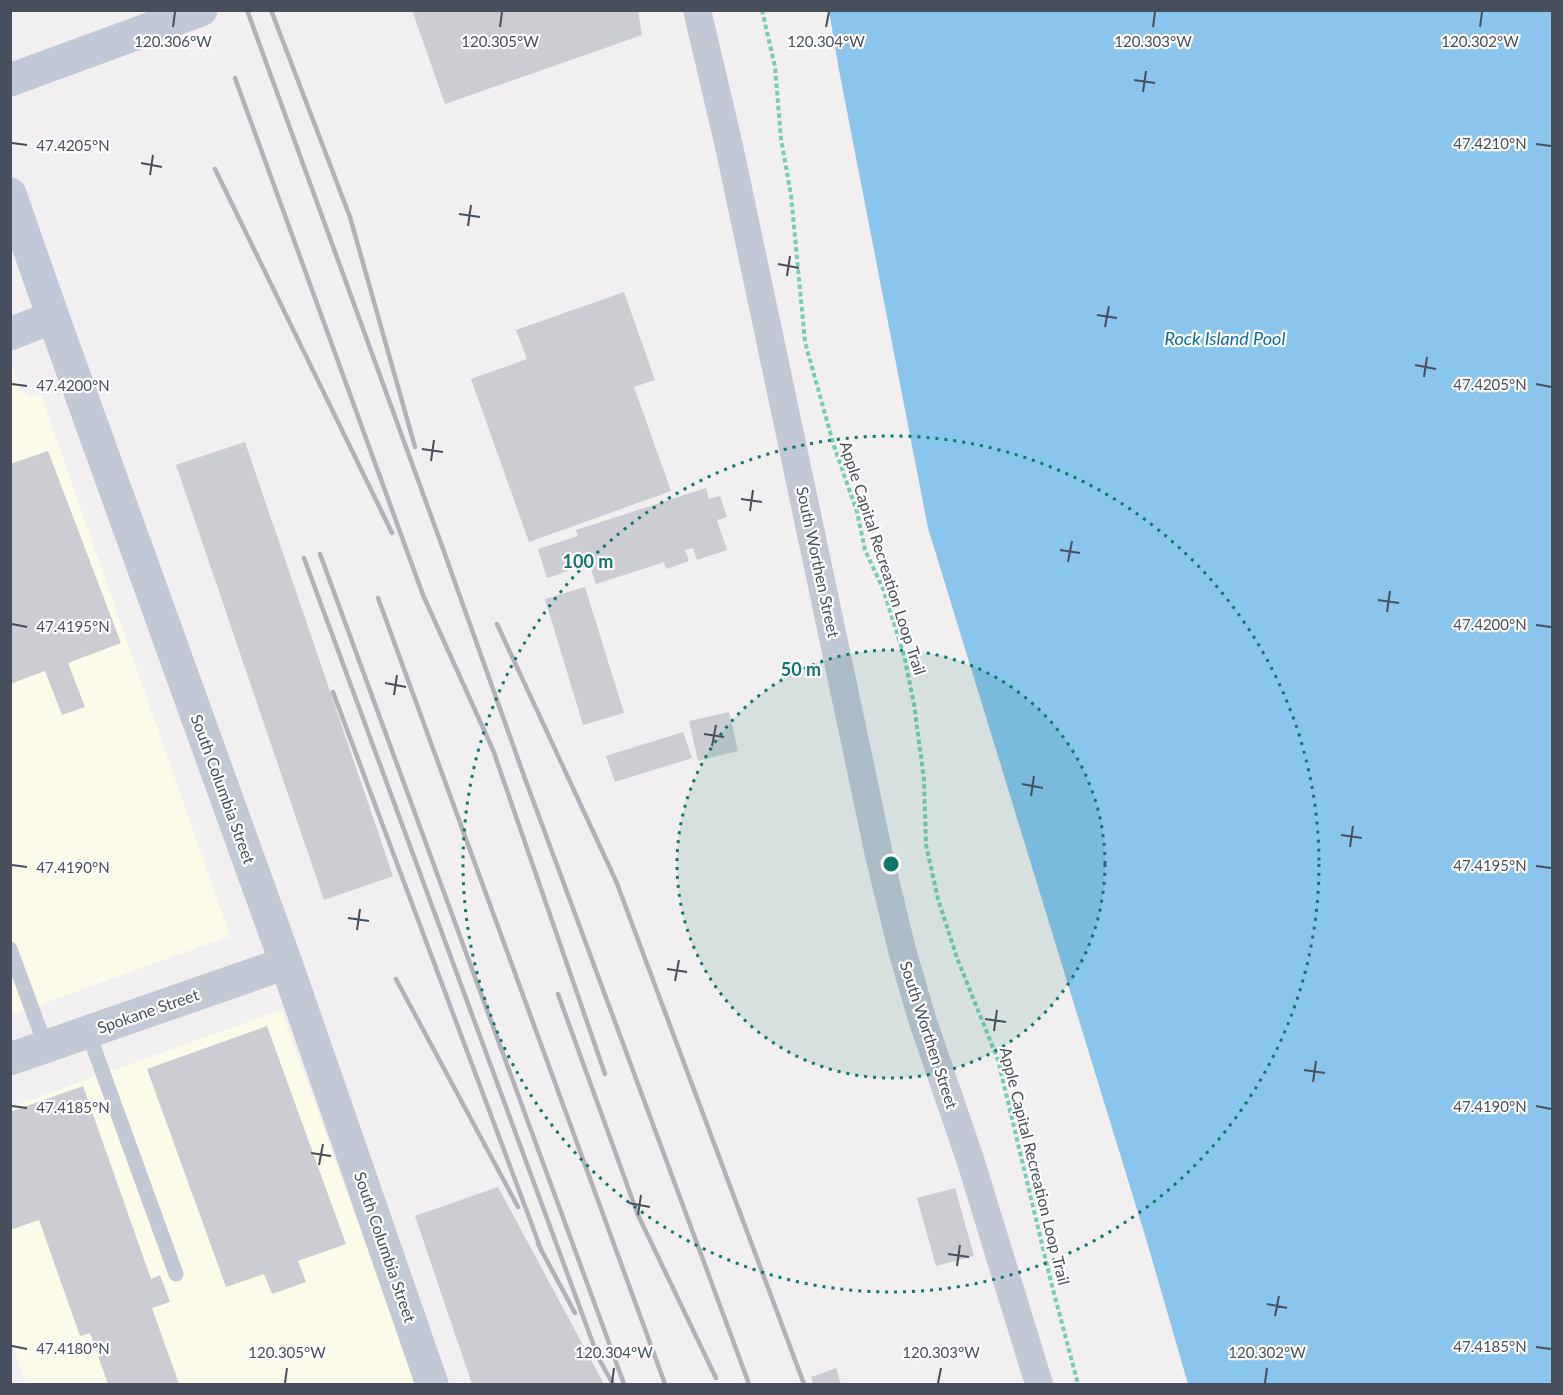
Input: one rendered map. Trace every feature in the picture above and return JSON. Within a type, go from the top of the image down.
[{"type":"main road","points":[[10,80],[201,10]]},
{"type":"main road","name":"South Columbia Street","points":[[10,194],[53,317]]},
{"type":"main road","points":[[10,334],[53,317]]},
{"type":"street","name":"South Worthen Street","points":[[697,10],[729,146],[879,855],[902,950],[922,1019],[970,1159],[1039,1384]]},
{"type":"street","name":"South Columbia Street","points":[[53,317],[286,963],[432,1384]]},
{"type":"street","name":"Spokane Street","points":[[10,1059],[286,963]]},
{"type":"lane","points":[[12,956],[46,1047]]},
{"type":"lane","points":[[88,1032],[176,1274]]},
{"type":"path","name":"Apple Capital Recreation Loop Trail","points":[[762,10],[774,68],[791,195],[805,342],[834,446],[857,512],[865,550],[883,590],[904,655],[915,704],[922,769],[926,845],[938,898],[957,958],[999,1060],[1051,1282],[1078,1384]]},
{"type":"shaded area","points":[[13,369],[21,391],[30,396],[41,395],[230,936],[11,1015],[10,370]]},
{"type":"shaded area","points":[[281,1010],[416,1384],[26,1384],[11,1340],[11,1107]]},
{"type":"water","name":"Rock Island Pool","points":[[829,11],[1552,11],[1552,1384],[1188,1384],[1147,1242],[928,528]]},
{"type":"building","points":[[412,10],[638,10],[642,35],[445,104]]},
{"type":"building","points":[[624,292],[655,380],[634,387],[671,491],[529,542],[471,379],[527,359],[516,330]]},
{"type":"building","points":[[245,442],[393,876],[324,900],[176,465]]},
{"type":"building","points":[[48,451],[121,643],[68,663],[85,707],[62,715],[45,671],[10,684],[10,464]]},
{"type":"building","points":[[706,488],[709,499],[720,496],[727,517],[717,520],[727,550],[697,560],[693,548],[685,550],[689,561],[666,569],[664,562],[596,584],[589,564],[547,578],[538,549],[578,536],[576,530]]},
{"type":"building","points":[[585,587],[624,713],[583,725],[545,599]]},
{"type":"building","points":[[729,712],[738,751],[698,761],[689,721]]},
{"type":"building","points":[[683,732],[692,758],[615,782],[606,756]]},
{"type":"building","points":[[267,1026],[346,1244],[298,1261],[306,1282],[272,1294],[264,1274],[226,1287],[147,1069]]},
{"type":"building","points":[[83,1086],[151,1279],[160,1275],[170,1302],[152,1308],[179,1384],[108,1384],[90,1333],[80,1336],[39,1220],[10,1230],[10,1112]]},
{"type":"building","points":[[498,1187],[604,1384],[472,1384],[415,1216]]},
{"type":"building","points":[[955,1188],[974,1256],[936,1266],[917,1198]]},
{"type":"building","points":[[836,1368],[841,1384],[813,1384],[811,1377]]},
{"type":"railway","points":[[247,10],[524,776],[749,1384]]},
{"type":"railway","points":[[271,10],[350,217],[415,447]]},
{"type":"railway","points":[[235,78],[423,595],[493,750],[605,1074]]},
{"type":"railway","points":[[215,169],[392,533]]},
{"type":"railway","points":[[320,554],[624,1384]]},
{"type":"railway","points":[[304,558],[598,1357]]},
{"type":"railway","points":[[378,598],[665,1384]]},
{"type":"railway","points":[[497,624],[616,881],[804,1384]]},
{"type":"railway","points":[[333,692],[542,1252]]},
{"type":"railway","points":[[396,979],[518,1207]]},
{"type":"railway","points":[[558,994],[638,1215],[716,1378]]},
{"type":"railway","points":[[538,1244],[575,1313]]},
{"type":"railway","points":[[594,1350],[613,1384]]}]
